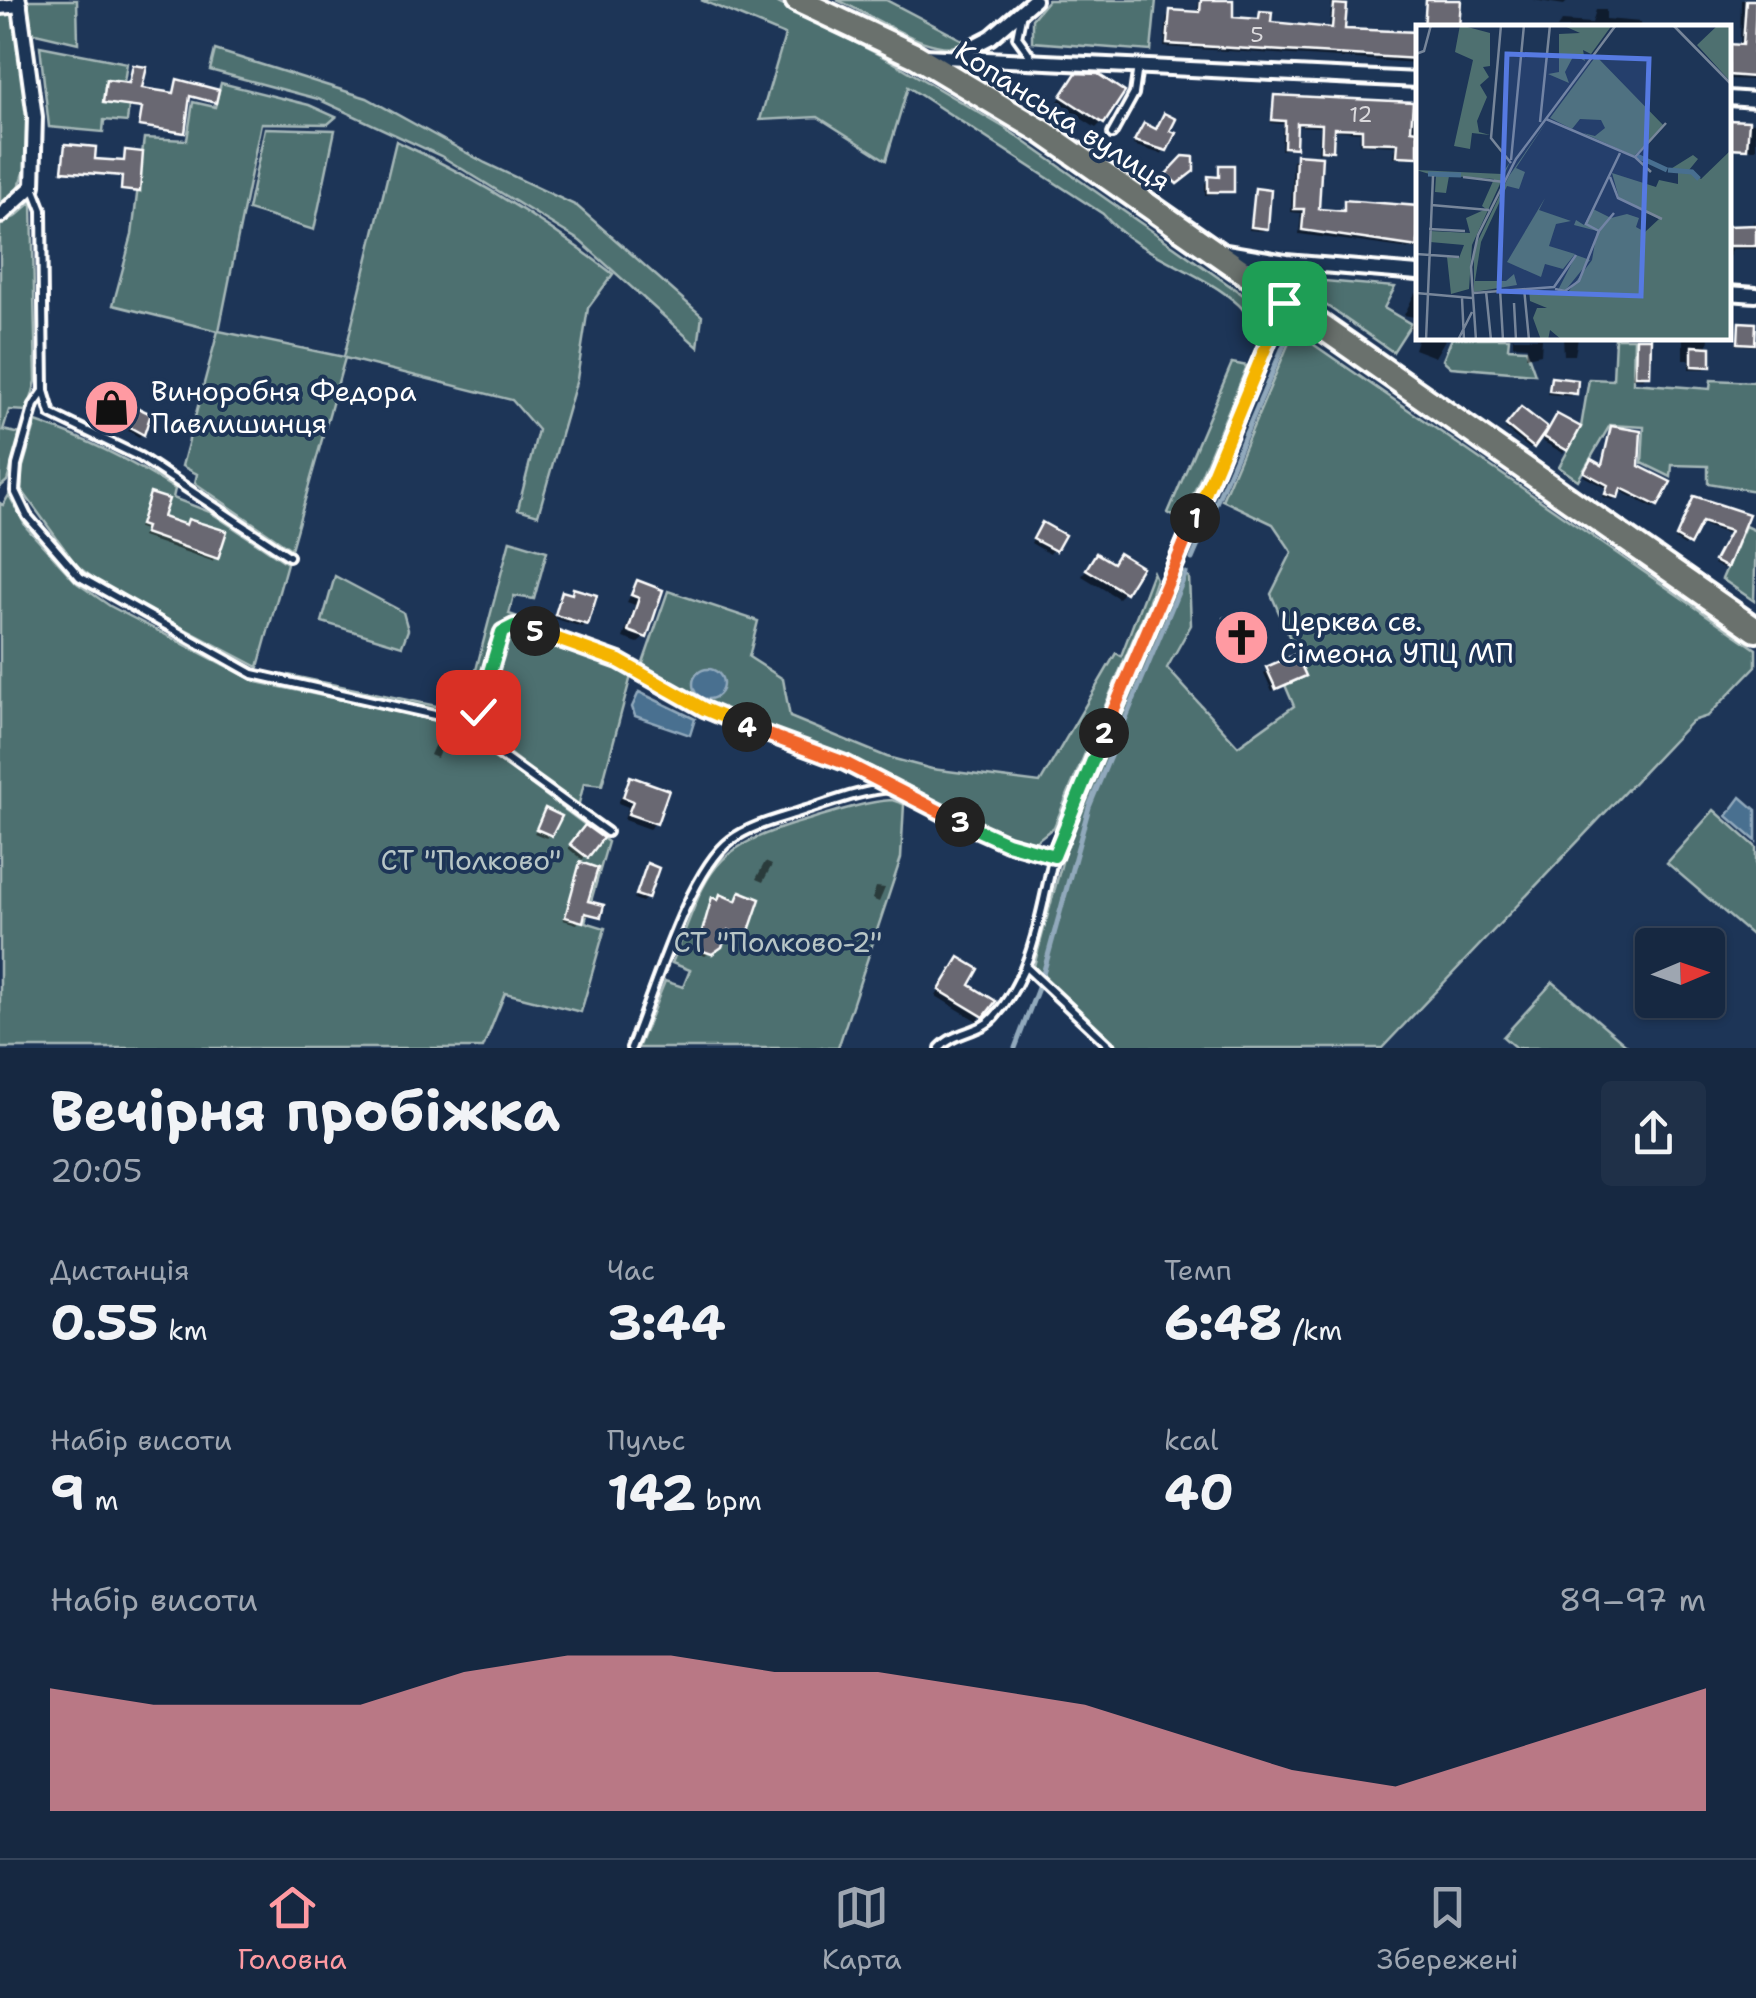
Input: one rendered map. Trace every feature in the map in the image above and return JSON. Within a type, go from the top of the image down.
[{"type":"highway","name":"Копанська вулиця","points":[[805,2],[916,56],[1043,132],[1756,630]]},
{"type":"street","points":[[948,57],[977,46],[1034,0]]},
{"type":"street","points":[[0,7],[19,3],[35,117],[32,186],[0,216]]},
{"type":"street","points":[[916,56],[1416,80]]},
{"type":"street","points":[[1731,98],[1756,100]]},
{"type":"street","points":[[1204,248],[1286,262],[1416,274]]},
{"type":"street","points":[[1731,294],[1756,295]]},
{"type":"street","points":[[1054,856],[1284,303]]},
{"type":"lane","points":[[1023,11],[1017,37],[1025,53],[1034,59]]},
{"type":"lane","points":[[1112,134],[1134,94],[1138,64]]},
{"type":"lane","points":[[32,186],[42,210],[44,390],[52,414],[60,422],[140,457],[288,556]]},
{"type":"lane","points":[[44,390],[34,406],[16,465],[15,491],[27,516],[88,584],[253,674],[470,723],[485,744],[607,832]]},
{"type":"lane","points":[[470,723],[481,703],[500,637],[507,628],[522,628],[619,661],[704,709],[845,763],[978,831],[1054,856],[1026,968],[993,1018],[940,1048]]},
{"type":"lane","points":[[631,1048],[688,904],[717,852],[741,833],[761,825],[856,794],[894,788]]},
{"type":"lane","points":[[1026,968],[1112,1048]]},
{"type":"green space","points":[[26,0],[77,0],[78,43],[31,32]]},
{"type":"green space","points":[[701,0],[772,0],[891,61],[1005,128],[1269,313],[1259,337],[1242,309],[1223,292],[1134,241],[1103,214],[908,87],[886,160],[818,117],[760,120],[785,35]]},
{"type":"green space","points":[[837,0],[886,0],[966,42],[938,46],[921,41]]},
{"type":"green space","points":[[1048,0],[1156,0],[1151,51],[1032,42],[1032,19]]},
{"type":"green space","points":[[14,12],[26,88],[29,145],[25,171],[16,192],[0,207],[0,14]]},
{"type":"green space","points":[[40,46],[127,63],[124,82],[106,80],[103,102],[129,106],[127,122],[104,120],[103,132],[49,127]]},
{"type":"green space","points":[[215,50],[367,98],[485,163],[577,206],[702,316],[698,347],[580,241],[441,156],[318,99],[210,70]]},
{"type":"green space","points":[[221,83],[309,105],[336,117],[328,124],[261,123],[219,331],[344,357],[396,141],[509,202],[613,274],[588,308],[577,379],[538,515],[518,509],[538,430],[512,400],[345,358],[291,549],[195,483],[197,474],[182,466],[218,331],[113,305],[132,235],[144,138],[187,140],[193,102],[215,107]]},
{"type":"green space","points":[[265,128],[335,130],[314,230],[248,210]]},
{"type":"green space","points":[[32,202],[36,381],[28,411],[9,410],[3,430],[21,434],[7,481],[0,487],[0,223],[15,217]]},
{"type":"green space","points":[[1301,279],[1395,287],[1384,308],[1411,324],[1393,352],[1297,285]]},
{"type":"green space","points":[[1294,331],[1756,649],[1756,666],[1708,716],[1692,721],[1382,1048],[1117,1048],[1057,994],[1034,966],[1071,829],[1180,572],[1189,577],[1191,625],[1167,668],[1238,746],[1294,706],[1285,685],[1306,676],[1271,594],[1292,552],[1273,524],[1222,500]]},
{"type":"green space","points":[[1451,340],[1509,340],[1508,348],[1526,349],[1535,374],[1451,367],[1443,360]]},
{"type":"green space","points":[[1615,340],[1634,340],[1633,383],[1710,389],[1711,380],[1756,382],[1756,491],[1708,483],[1708,466],[1672,465],[1671,477],[1642,463],[1644,427],[1610,425],[1578,480],[1559,467],[1581,427],[1589,379],[1613,380]]},
{"type":"green space","points":[[1232,363],[1247,366],[1182,521],[1168,513]]},
{"type":"green space","points":[[36,422],[91,443],[141,469],[175,489],[173,498],[210,512],[287,563],[258,667],[107,588],[77,566],[21,489],[22,470]]},
{"type":"green space","name":"СТ \"Полково\"","points":[[9,495],[26,527],[77,583],[110,606],[257,682],[465,726],[489,753],[608,842],[585,922],[605,928],[581,1012],[505,993],[483,1048],[0,1048],[0,503],[3,505]]},
{"type":"green space","points":[[1745,526],[1756,531],[1754,601],[1722,579]]},
{"type":"green space","points":[[510,540],[547,551],[534,599],[514,596],[509,614],[527,620],[504,626],[496,634],[471,716],[463,719],[288,675],[465,712]]},
{"type":"green space","points":[[1153,572],[1156,579],[1147,606],[1054,827],[1035,842],[998,832],[834,752],[733,715],[642,666],[668,591],[758,621],[749,657],[783,679],[790,717],[887,757],[932,769],[1040,783],[1116,653],[1121,656]]},
{"type":"green space","points":[[335,576],[403,612],[408,630],[402,646],[322,622]]},
{"type":"green space","points":[[510,633],[525,634],[632,672],[602,785],[584,783],[578,807],[492,740],[481,724],[501,643]]},
{"type":"green space","name":"СТ \"Полково-2\"","points":[[892,800],[904,804],[901,858],[838,1048],[638,1048],[665,981],[683,987],[690,970],[672,963],[705,885],[730,853],[774,831],[849,808]]},
{"type":"green space","points":[[1714,810],[1756,847],[1756,939],[1667,863]]},
{"type":"green space","points":[[1553,982],[1630,1048],[1516,1048],[1503,1037]]},
{"type":"water","points":[[708,669],[722,678],[723,684],[714,698],[708,699],[694,690],[693,684],[702,670]]},
{"type":"water","points":[[639,692],[695,719],[690,735],[635,716],[632,707]]},
{"type":"water","points":[[1741,797],[1756,810],[1756,841],[1727,816]]},
{"type":"building","points":[[1201,0],[1233,0],[1233,17],[1259,19],[1260,11],[1272,12],[1271,22],[1332,28],[1334,4],[1347,5],[1345,29],[1416,32],[1416,59],[1167,44],[1170,10],[1200,12]]},
{"type":"building","points":[[1426,0],[1461,0],[1459,25],[1424,25]]},
{"type":"building","points":[[1746,0],[1756,0],[1753,77],[1731,75],[1731,44],[1743,45]]},
{"type":"building","points":[[133,65],[147,67],[142,88],[174,93],[177,79],[219,90],[216,103],[190,96],[185,133],[139,126],[142,108],[103,103],[106,80],[129,83]]},
{"type":"building","points":[[1076,73],[1098,74],[1125,92],[1104,124],[1061,96]]},
{"type":"building","points":[[1274,95],[1413,102],[1411,130],[1416,131],[1416,157],[1397,156],[1398,143],[1362,142],[1362,129],[1334,128],[1333,151],[1321,150],[1322,124],[1297,123],[1296,148],[1284,147],[1285,121],[1272,120]]},
{"type":"building","points":[[1164,113],[1176,119],[1170,131],[1176,133],[1167,151],[1134,141],[1144,123],[1156,129]]},
{"type":"building","points":[[1731,120],[1749,121],[1747,149],[1731,148]]},
{"type":"building","points":[[65,144],[96,147],[95,159],[124,161],[125,150],[143,152],[140,192],[121,190],[122,176],[62,171]]},
{"type":"building","points":[[1296,154],[1322,156],[1319,209],[1344,211],[1344,200],[1416,206],[1416,247],[1302,230],[1304,209],[1294,209]]},
{"type":"building","points":[[1183,156],[1194,157],[1194,171],[1177,184],[1166,174]]},
{"type":"building","points":[[1219,165],[1234,165],[1234,192],[1208,192],[1208,176],[1219,177]]},
{"type":"building","points":[[1255,188],[1271,190],[1268,229],[1251,227]]},
{"type":"building","points":[[1756,225],[1756,246],[1731,246],[1731,226]]},
{"type":"building","points":[[1739,322],[1756,323],[1755,344],[1738,343]]},
{"type":"building","points":[[1636,340],[1651,340],[1650,376],[1635,376]]},
{"type":"building","points":[[1692,346],[1711,347],[1711,367],[1692,366]]},
{"type":"building","points":[[1551,377],[1578,380],[1577,394],[1549,391]]},
{"type":"building","points":[[102,391],[151,414],[144,435],[93,407]]},
{"type":"building","points":[[1521,407],[1548,428],[1534,448],[1506,425]]},
{"type":"building","points":[[1557,414],[1581,427],[1568,451],[1544,437]]},
{"type":"building","points":[[1611,426],[1641,431],[1639,466],[1671,482],[1658,506],[1621,488],[1618,498],[1605,494],[1608,485],[1584,472],[1591,459],[1602,465]]},
{"type":"building","points":[[150,493],[169,499],[163,517],[186,525],[188,519],[227,531],[218,559],[144,533],[146,527],[140,525]]},
{"type":"building","points":[[1694,496],[1749,514],[1727,568],[1714,561],[1730,531],[1702,522],[1690,545],[1676,537]]},
{"type":"building","points":[[1042,522],[1065,535],[1056,551],[1033,539]]},
{"type":"building","points":[[1096,553],[1113,563],[1119,553],[1142,567],[1126,593],[1086,569]]},
{"type":"building","points":[[637,580],[663,590],[647,638],[628,631],[639,598],[631,595]]},
{"type":"building","points":[[573,588],[597,595],[588,625],[555,615],[562,591],[572,594]]},
{"type":"building","name":"Церква св. Сімеона УПЦ МП","points":[[1240,614],[1256,644],[1249,646],[1252,654],[1237,659],[1226,637],[1230,636],[1224,618]]},
{"type":"building","points":[[1296,654],[1306,676],[1276,689],[1266,667]]},
{"type":"building","points":[[630,776],[669,790],[657,824],[628,814],[633,801],[623,797]]},
{"type":"building","points":[[545,808],[562,816],[552,836],[536,829]]},
{"type":"building","points":[[585,825],[603,838],[588,858],[570,844]]},
{"type":"building","points":[[580,862],[598,868],[588,901],[604,905],[601,917],[585,913],[583,922],[565,917]]},
{"type":"building","points":[[647,863],[659,868],[648,899],[636,895]]},
{"type":"building","points":[[740,891],[760,899],[747,937],[728,930],[722,947],[712,954],[697,949],[712,897],[718,900],[720,894],[736,901]]},
{"type":"building","points":[[959,957],[979,969],[970,985],[996,1001],[984,1017],[939,990]]},
{"type":"waterway","points":[[1192,559],[1289,333]]},
{"type":"waterway","points":[[1043,974],[1089,807],[1186,573]]},
{"type":"waterway","points":[[1015,1048],[1038,988]]},
{"type":"place","name":"Виноробня Федора Павлишинця","points":[[112,407]]},
{"type":"place","name":"Церква св. Сімеона УПЦ МП","points":[[1241,637]]},
{"type":"route","points":[[478,712],[502,632],[514,626],[530,630],[619,661],[704,709],[845,763],[978,831],[1054,856],[1284,303]]}]
